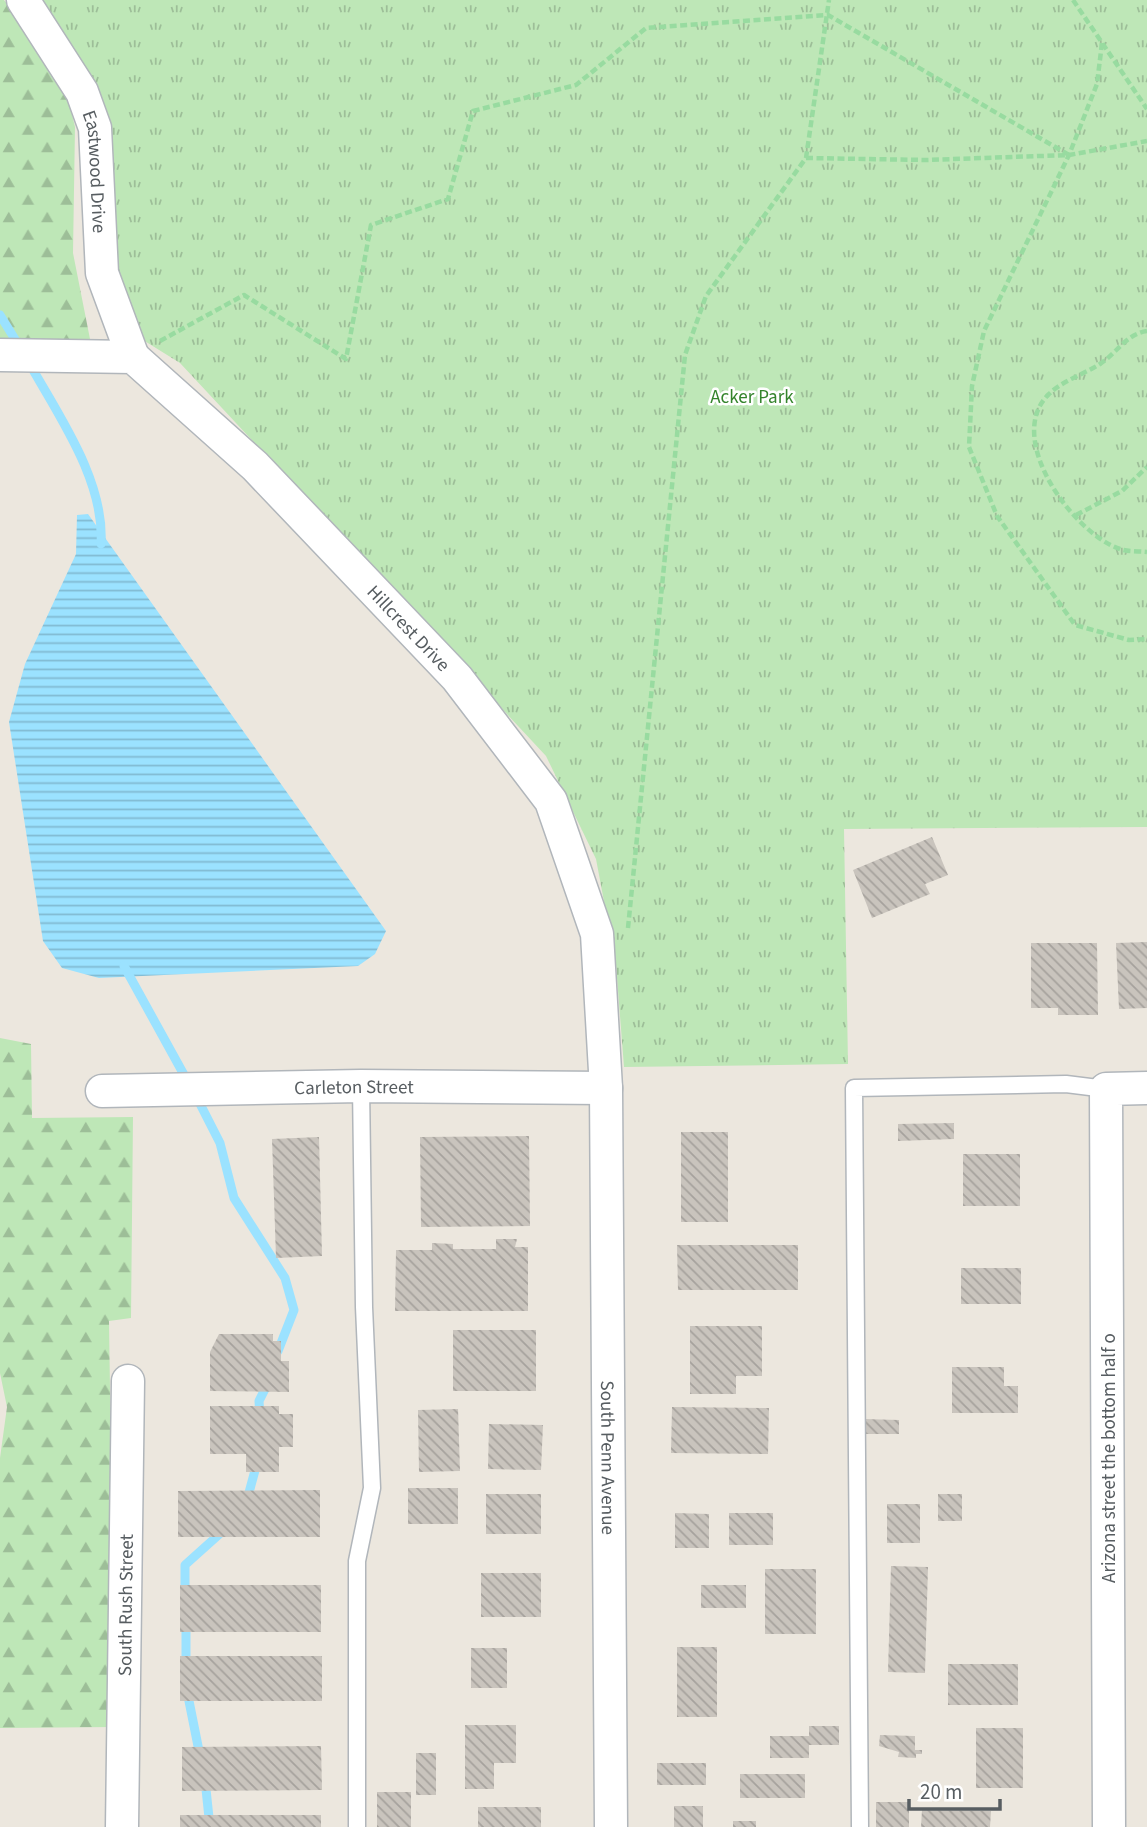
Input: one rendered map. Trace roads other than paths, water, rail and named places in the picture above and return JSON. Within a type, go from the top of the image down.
[{"type":"street","name":"Eastwood Drive","points":[[23,0],[82,92],[94,128],[102,273],[133,356]]},
{"type":"street","points":[[0,355],[133,356]]},
{"type":"street","name":"Hillcrest Drive","points":[[133,356],[255,466],[457,678],[551,801],[597,934],[606,1088]]},
{"type":"street","name":"Carleton Street","points":[[102,1091],[361,1086],[606,1088]]},
{"type":"street","name":"South Penn Avenue","points":[[606,1088],[611,1827]]},
{"type":"street","points":[[1106,1089],[1147,1088]]},
{"type":"street","name":"Arizona street the bottom half o","points":[[1106,1089],[1109,1827]]},
{"type":"street","name":"South Rush Street","points":[[122,1827],[128,1381]]},
{"type":"lane","points":[[860,1827],[854,1088],[1066,1084],[1106,1089]]},
{"type":"lane","points":[[358,1827],[356,1561],[372,1488],[364,1307],[361,1086]]},
{"type":"water","points":[[88,514],[386,931],[375,954],[358,966],[99,978],[62,968],[43,941],[9,722],[25,664],[76,554],[77,515]]},
{"type":"waterway","points":[[0,315],[21,349]]},
{"type":"waterway","points":[[28,361],[88,472],[96,496],[101,544]]},
{"type":"waterway","points":[[124,966],[188,1082]]},
{"type":"waterway","points":[[195,1094],[220,1143],[234,1198],[285,1278],[294,1310],[278,1351]]},
{"type":"waterway","points":[[260,1417],[259,1401],[269,1381]]},
{"type":"waterway","points":[[247,1500],[257,1463]]},
{"type":"waterway","points":[[185,1596],[185,1565],[224,1530]]},
{"type":"waterway","points":[[186,1621],[186,1666]]},
{"type":"waterway","points":[[187,1691],[200,1756]]},
{"type":"waterway","points":[[205,1780],[210,1827]]},
{"type":"park label","name":"Acker Park","points":[[752,396]]}]
